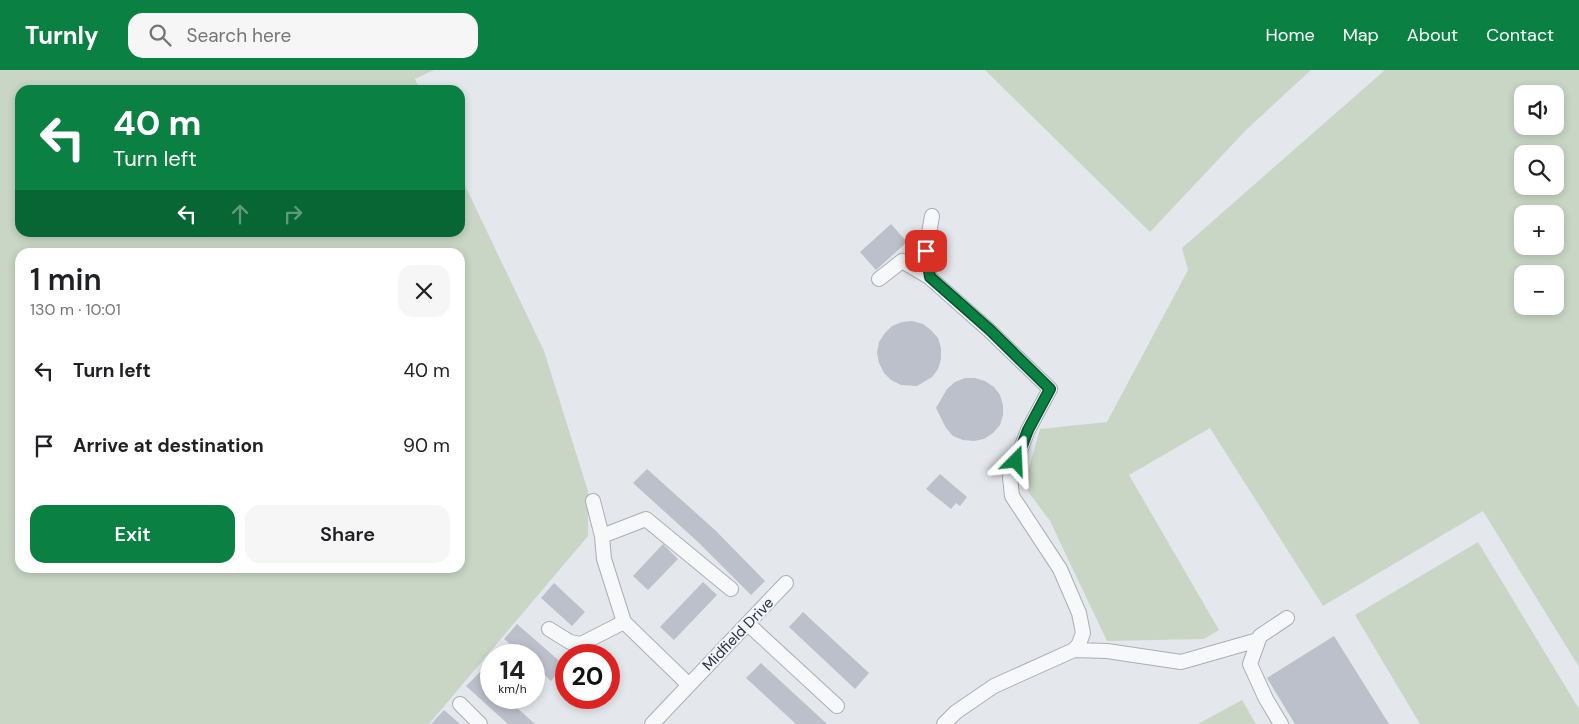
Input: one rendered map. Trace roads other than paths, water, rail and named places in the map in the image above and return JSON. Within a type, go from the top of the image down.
[{"type":"street","points":[[930,277],[926,251],[932,216]]},
{"type":"street","points":[[879,279],[902,261],[930,277],[990,330],[1050,389],[1028,430],[1010,477],[1012,496],[1060,569],[1079,613],[1083,633],[1079,644],[1074,650]]},
{"type":"street","points":[[593,501],[602,536],[604,560],[624,622],[689,685]]},
{"type":"street","points":[[602,536],[646,519],[731,589]]},
{"type":"street","name":"Midfield Drive","points":[[652,724],[786,583]]},
{"type":"street","points":[[1281,724],[1250,664],[1260,636],[1286,618]]},
{"type":"street","points":[[549,629],[570,642],[581,644],[624,622]]},
{"type":"street","points":[[748,624],[837,706]]},
{"type":"street","points":[[944,724],[956,712],[994,686],[1074,650],[1107,651],[1181,662],[1258,640]]},
{"type":"street","points":[[460,704],[480,724]]}]
